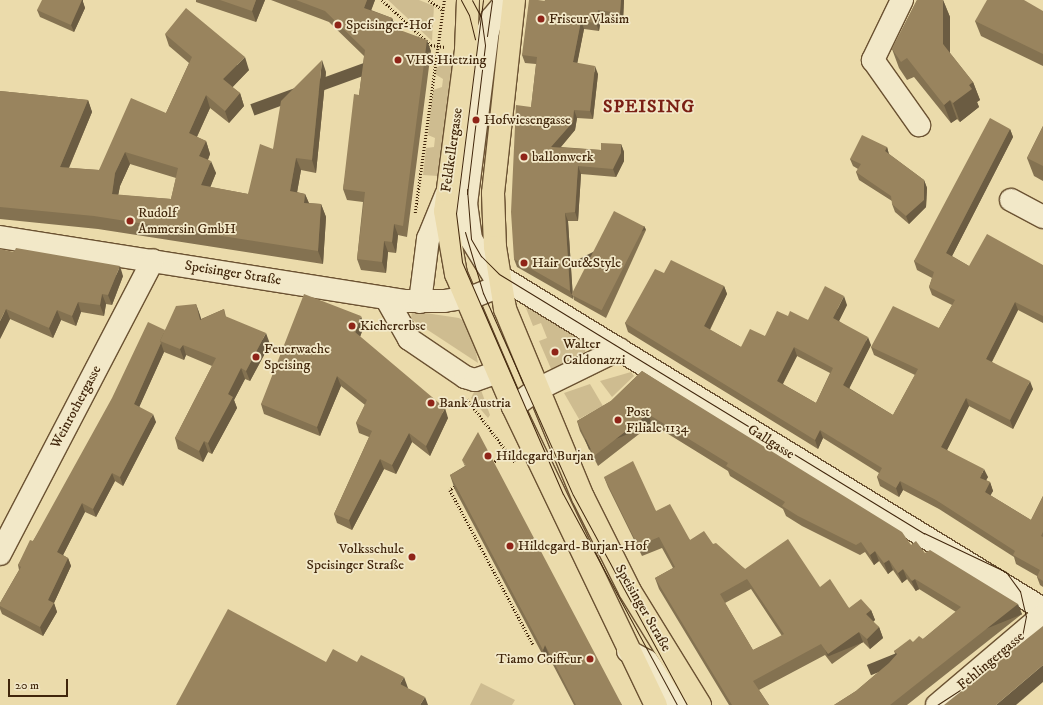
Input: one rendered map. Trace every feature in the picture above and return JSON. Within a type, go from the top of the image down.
[{"type":"main road","name":"Feldkellergasse","points":[[466,298],[450,252],[446,195],[466,50],[468,0]]},
{"type":"main road","points":[[499,281],[493,193],[514,0]]},
{"type":"main road","name":"Speisinger Straße","points":[[499,281],[516,342],[562,453],[630,591],[700,705]]},
{"type":"main road","name":"Speisinger Straße","points":[[466,298],[513,407],[628,650],[656,705]]},
{"type":"street","name":"Feldkellergasse","points":[[483,0],[488,31]]},
{"type":"street","name":"Feldkellergasse","points":[[499,281],[474,244],[466,213],[488,31],[492,18],[507,0]]},
{"type":"street","points":[[902,0],[873,60],[919,125]]},
{"type":"street","points":[[420,302],[428,240],[446,195]]},
{"type":"street","points":[[1011,200],[1043,217]]},
{"type":"street","name":"Speisinger Straße","points":[[0,237],[386,298],[420,302],[466,298],[499,281]]},
{"type":"street","name":"Weinrothergasse","points":[[0,554],[153,260]]},
{"type":"street","name":"Gallgasse","points":[[499,281],[620,349],[1043,609]]},
{"type":"street","points":[[386,298],[410,339],[465,377],[475,380],[498,372]]},
{"type":"street","points":[[513,407],[536,390],[620,349]]},
{"type":"street","name":"Fehlingergasse","points":[[937,705],[1043,615]]},
{"type":"street","name":"Speisinger Straße","points":[[628,650],[647,661],[677,705]]},
{"type":"path","points":[[382,0],[431,46],[439,46],[444,0]]},
{"type":"path","points":[[429,0],[443,10]]},
{"type":"path","points":[[488,429],[519,467]]},
{"type":"path","points":[[492,463],[508,453]]},
{"type":"path","points":[[463,482],[450,490],[533,644]]},
{"type":"shaded area","points":[[388,0],[419,0],[434,6],[432,41]]},
{"type":"shaded area","points":[[446,62],[457,63],[457,69],[451,71],[438,176],[423,175],[426,148],[434,147],[435,138],[428,135],[433,90],[442,87],[443,79],[435,74],[436,68]]},
{"type":"shaded area","points":[[522,298],[587,340],[585,352],[552,371],[539,341],[547,338],[541,323],[533,326]]},
{"type":"shaded area","points":[[412,311],[459,318],[467,323],[472,329],[478,363],[411,319]]},
{"type":"shaded area","points":[[631,372],[634,376],[612,397],[600,381]]},
{"type":"shaded area","points":[[590,384],[603,406],[579,419],[564,393]]},
{"type":"shaded area","points":[[481,390],[490,415],[488,418],[471,398],[474,392]]},
{"type":"shaded area","points":[[481,683],[515,700],[512,705],[470,705]]},
{"type":"building","points":[[42,0],[82,0],[71,25],[37,10]]},
{"type":"building","points":[[220,0],[256,0],[252,11]]},
{"type":"building","points":[[296,0],[367,0],[364,8],[392,18],[389,26],[427,40],[403,226],[394,224],[392,242],[384,241],[382,262],[357,259],[365,192],[343,189],[354,94],[359,95],[365,50],[325,11]]},
{"type":"building","points":[[529,0],[621,0],[620,13],[598,10],[596,23],[581,21],[573,62],[595,66],[590,111],[574,110],[573,122],[551,147],[601,150],[601,143],[621,144],[621,153],[613,169],[578,166],[575,212],[565,213],[570,291],[514,259],[511,212],[516,105],[531,107],[537,57],[522,55]]},
{"type":"building","points":[[917,0],[943,0],[943,44],[973,82],[969,85],[972,89],[953,103],[950,100],[944,105],[907,58],[901,62],[892,49]]},
{"type":"building","points":[[987,0],[1024,0],[1043,11],[1043,54],[975,21]]},
{"type":"building","points":[[186,8],[245,57],[223,79],[240,93],[225,111],[206,95],[189,133],[206,141],[199,156],[211,161],[201,185],[248,194],[260,144],[273,149],[281,101],[322,60],[312,160],[296,158],[290,191],[305,194],[304,203],[321,204],[318,251],[94,216],[0,207],[0,91],[88,100],[60,167],[99,170],[131,98],[166,113],[192,57],[165,34]],"holes":[[[125,152],[178,168],[171,199],[112,194],[115,173]]]},
{"type":"building","points":[[990,118],[1010,129],[946,253],[969,266],[987,234],[1043,265],[1043,316],[1015,302],[986,359],[1030,381],[1010,420],[966,398],[941,447],[984,469],[980,478],[990,482],[985,492],[1031,520],[1043,496],[1043,532],[1041,536],[1043,537],[1043,581],[1037,577],[1040,570],[1013,555],[1015,551],[936,500],[900,481],[896,488],[877,477],[882,468],[820,430],[815,440],[625,323],[655,269],[664,273],[671,260],[724,286],[704,326],[741,347],[750,329],[765,336],[777,311],[788,316],[790,311],[808,320],[825,286],[844,296],[833,318],[868,337],[843,385],[893,415],[918,369],[871,347],[893,306],[939,328],[955,300],[929,287],[934,272],[914,261]],"holes":[[[794,347],[833,368],[816,403],[777,381]]]},
{"type":"building","points":[[1043,126],[1043,166],[1027,158]]},
{"type":"building","points":[[862,135],[887,147],[885,151],[924,180],[924,200],[906,216],[892,204],[891,196],[856,172],[861,164],[850,159]]},
{"type":"building","points":[[614,211],[644,226],[602,310],[571,295]]},
{"type":"building","points":[[16,248],[120,266],[108,295],[102,294],[100,305],[78,302],[72,316],[57,310],[49,328],[6,309],[0,321],[0,249],[14,252]]},
{"type":"building","points":[[304,294],[361,316],[355,332],[445,408],[426,446],[409,433],[392,465],[380,459],[349,520],[334,514],[372,431],[356,423],[367,400],[337,376],[317,427],[261,404]]},
{"type":"building","points":[[196,304],[200,320],[224,309],[225,316],[266,333],[246,371],[241,368],[228,394],[233,397],[208,443],[204,441],[199,451],[175,438],[216,358],[183,345],[180,349],[160,341],[176,306]]},
{"type":"building","points":[[148,322],[165,330],[160,341],[161,343],[134,404],[153,414],[120,477],[112,473],[93,509],[82,503],[57,552],[68,558],[48,600],[54,603],[40,627],[0,606],[0,603],[21,567],[18,565],[30,540],[33,541],[112,398]]},
{"type":"building","points":[[642,371],[902,532],[911,545],[916,541],[925,553],[930,550],[1018,604],[890,705],[834,705],[856,691],[889,663],[897,654],[894,651],[910,639],[913,642],[919,636],[923,639],[961,607],[915,579],[912,581],[903,569],[898,573],[889,560],[884,563],[875,551],[870,555],[861,542],[856,545],[798,516],[782,506],[785,502],[726,466],[728,463],[648,414],[594,456],[577,421],[611,401]]},
{"type":"building","name":"Hildegard-Burjan-Hof","points":[[478,432],[622,705],[576,705],[545,645],[543,650],[450,475],[466,466],[462,460]]},
{"type":"building","points":[[633,461],[656,511],[670,504],[690,540],[704,531],[713,544],[716,543],[745,569],[788,539],[820,587],[830,579],[849,608],[861,599],[871,610],[866,614],[879,627],[867,639],[859,632],[828,654],[821,644],[753,681],[769,705],[732,705],[655,578],[675,567],[659,537],[638,546],[604,477]],"holes":[[[747,579],[784,634],[753,650],[720,594]]]},
{"type":"building","points":[[228,609],[326,662],[333,649],[357,662],[361,655],[404,677],[400,684],[425,697],[420,705],[176,705]]},
{"type":"building","points":[[1043,626],[1043,665],[996,705],[944,705]]},
{"type":"tram line","points":[[461,0],[469,15],[475,39]]},
{"type":"tram line","points":[[467,194],[485,45],[481,17],[472,0]]},
{"type":"tram line","points":[[483,0],[456,213],[462,262],[563,494],[677,705]]},
{"type":"tram line","points":[[487,36],[492,0]]},
{"type":"tram line","points":[[467,189],[471,239],[481,256],[499,274],[924,533],[1006,572],[1020,591],[1026,616],[1022,636],[1008,657]]},
{"type":"tram line","points":[[465,232],[483,293],[573,495],[687,705]]},
{"type":"tram line","points":[[937,705],[992,669]]},
{"type":"place","name":"Friseur Vlašim","points":[[541,19]]},
{"type":"place","name":"Speisinger-Hof","points":[[338,25]]},
{"type":"place","name":"VHS Hietzing","points":[[398,60]]},
{"type":"place","name":"Hofwiesengasse","points":[[476,120]]},
{"type":"place","name":"ballonwerk","points":[[524,157]]},
{"type":"place","name":"Rudolf Ammersin GmbH","points":[[130,221]]},
{"type":"place","name":"Hair Cut&Style","points":[[524,263]]},
{"type":"place","name":"Kichererbse","points":[[352,326]]},
{"type":"place","name":"Walter Caldonazzi","points":[[555,352]]},
{"type":"place","name":"Feuerwache Speising","points":[[256,357]]},
{"type":"place","name":"Bank Austria","points":[[431,403]]},
{"type":"place","name":"Post Filiale 1134","points":[[618,420]]},
{"type":"place","name":"Hildegard Burjan","points":[[488,456]]},
{"type":"place","name":"Hildegard-Burjan-Hof","points":[[510,546]]},
{"type":"place","name":"Volksschule Speisinger Straße","points":[[412,557]]},
{"type":"place","name":"Tiamo Coiffeur","points":[[590,659]]},
{"type":"district","name":"SPEISING","points":[[649,107]]}]
